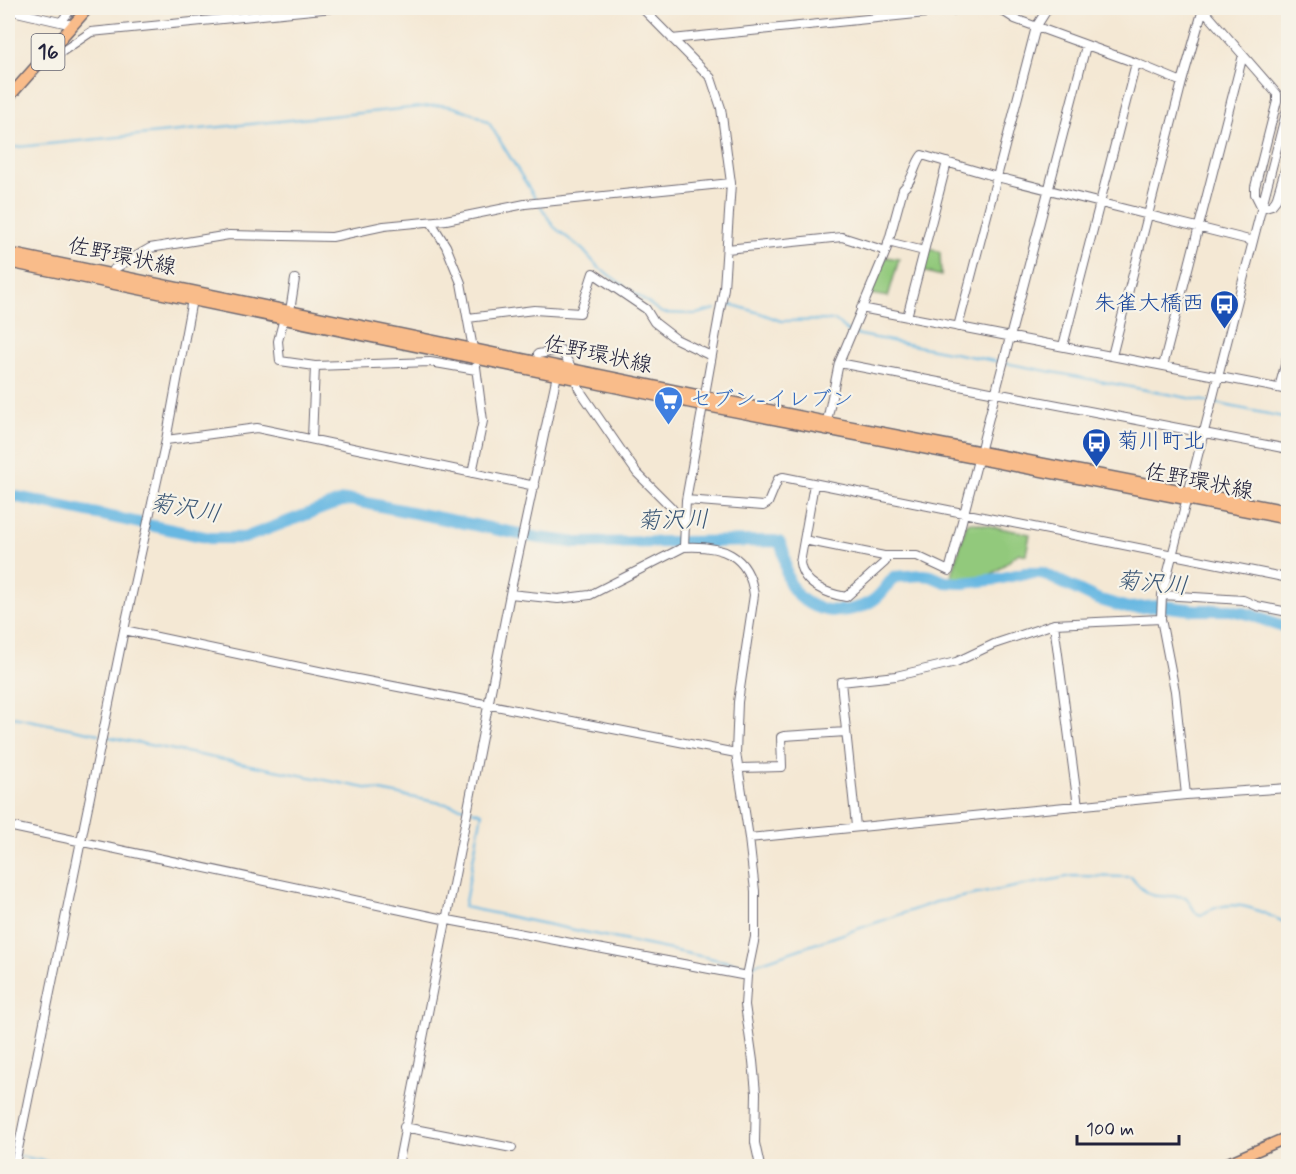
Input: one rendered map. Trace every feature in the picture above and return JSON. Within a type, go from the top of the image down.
[{"type":"main road","name":"16","points":[[8,98],[88,8]]},
{"type":"main road","name":"佐野環状線","points":[[8,253],[112,279],[826,426],[1187,495],[1288,511]]},
{"type":"main road","name":"佐野環状線","points":[[8,262],[112,279]]},
{"type":"main road","name":"佐野環状線","points":[[1187,495],[1288,519]]},
{"type":"main road","points":[[1221,1167],[1288,1137]]},
{"type":"street","points":[[61,22],[72,8]]},
{"type":"street","points":[[49,51],[57,55],[91,32],[333,8]]},
{"type":"street","points":[[642,8],[711,78],[721,108],[732,183],[721,310],[686,500],[684,547]]},
{"type":"street","points":[[672,39],[975,8]]},
{"type":"street","points":[[998,8],[1015,19],[1182,82]]},
{"type":"street","points":[[1008,8],[1015,19]]},
{"type":"street","points":[[958,327],[1036,27],[1048,8]]},
{"type":"street","points":[[1203,8],[1277,94],[1255,187],[1255,194],[1262,208]]},
{"type":"street","points":[[1112,356],[1203,8]]},
{"type":"street","points":[[8,10],[73,25]]},
{"type":"street","points":[[804,540],[884,556],[916,556],[949,571],[1086,46]]},
{"type":"street","points":[[1163,366],[1243,55]]},
{"type":"street","points":[[1063,346],[1136,63]]},
{"type":"street","points":[[1186,795],[1176,691],[1161,619],[1162,595],[1288,105]]},
{"type":"street","points":[[826,426],[839,363],[887,246],[903,189],[908,185],[916,163],[922,155],[997,177],[1253,241]]},
{"type":"street","points":[[1262,208],[1276,200],[1288,160]]},
{"type":"street","points":[[907,317],[947,162]]},
{"type":"street","points":[[112,279],[114,269],[150,248],[229,235],[332,237],[384,226],[431,222],[525,204],[732,183]]},
{"type":"street","points":[[431,222],[446,246],[461,283],[474,353],[483,421],[472,473]]},
{"type":"street","points":[[727,249],[842,237],[924,251]]},
{"type":"street","points":[[468,318],[534,310],[580,313],[593,273],[646,309],[654,322],[676,339],[711,356]]},
{"type":"street","points":[[295,279],[287,315],[278,341],[280,361],[315,366],[430,362],[476,370]]},
{"type":"street","points":[[15,1164],[124,630],[166,440],[193,296]]},
{"type":"street","points":[[861,308],[1284,389],[1288,354]]},
{"type":"street","points":[[538,354],[561,350],[575,374],[579,389],[637,473],[671,507],[685,525]]},
{"type":"street","points":[[839,363],[1288,449]]},
{"type":"street","points":[[312,439],[315,366]]},
{"type":"street","points":[[398,1167],[510,594],[558,371]]},
{"type":"street","points":[[166,440],[257,428],[535,486]]},
{"type":"street","points":[[686,500],[763,506],[768,503],[780,477],[1288,578]]},
{"type":"street","points":[[814,484],[801,569],[810,581],[831,595],[846,597],[885,562],[884,556]]},
{"type":"street","points":[[510,594],[558,599],[590,595],[684,547],[707,546],[729,553],[745,568],[752,582],[754,595],[738,702],[736,753],[755,891],[755,937],[747,976],[746,1022],[754,1072],[755,1143],[760,1167]]},
{"type":"street","points":[[1162,595],[1243,600],[1257,606],[1288,612]]},
{"type":"street","points":[[856,826],[841,682],[896,676],[956,662],[994,644],[1054,624],[1161,619]]},
{"type":"street","points":[[1054,624],[1078,806]]},
{"type":"street","points":[[124,630],[347,677],[736,753]]},
{"type":"street","points":[[739,768],[782,767],[781,737],[846,732]]},
{"type":"street","points":[[749,838],[1186,795],[1288,788]]},
{"type":"street","points":[[8,826],[448,920],[747,976]]},
{"type":"street","points":[[405,1128],[512,1148]]},
{"type":"green space","points":[[927,248],[940,252],[941,276],[922,271]]},
{"type":"green space","points":[[886,257],[899,259],[888,297],[870,294]]},
{"type":"green space","points":[[970,522],[1030,534],[1026,555],[1019,553],[996,572],[981,579],[963,581],[951,579],[966,525]]},
{"type":"waterway","points":[[8,148],[441,105],[466,111],[489,123],[537,201]]},
{"type":"waterway","points":[[540,205],[554,227],[583,250],[598,267],[662,313],[696,314],[716,309]]},
{"type":"waterway","points":[[722,308],[733,305],[781,321],[835,320],[850,333]]},
{"type":"waterway","points":[[855,334],[1000,362]]},
{"type":"waterway","points":[[1005,363],[1209,402]]},
{"type":"waterway","points":[[1214,403],[1288,418]]},
{"type":"waterway","name":"菊沢川","points":[[8,495],[210,538],[244,538],[342,501],[351,500],[539,538],[577,543],[775,541],[781,546],[787,576],[795,592],[814,606],[826,610],[850,610],[872,601],[894,577],[922,575],[945,582],[963,583],[1025,573],[1042,573],[1097,599],[1128,608],[1161,606],[1195,610],[1231,610],[1288,627]]},
{"type":"waterway","points":[[8,716],[99,734]]},
{"type":"waterway","points":[[104,736],[466,808]]},
{"type":"waterway","points":[[472,810],[482,813],[464,907],[748,966]]},
{"type":"waterway","points":[[753,965],[936,902],[1072,876],[1131,877],[1150,895],[1186,897],[1196,913],[1201,915],[1213,909],[1235,905],[1256,910],[1288,924]]},
{"type":"waterway","points":[[19,1156],[70,1166]]},
{"type":"place","name":"朱雀大橋西","points":[[1225,330]]},
{"type":"place","name":"セブン-イレブン","points":[[669,426]]},
{"type":"place","name":"菊川町北","points":[[1096,468]]}]
